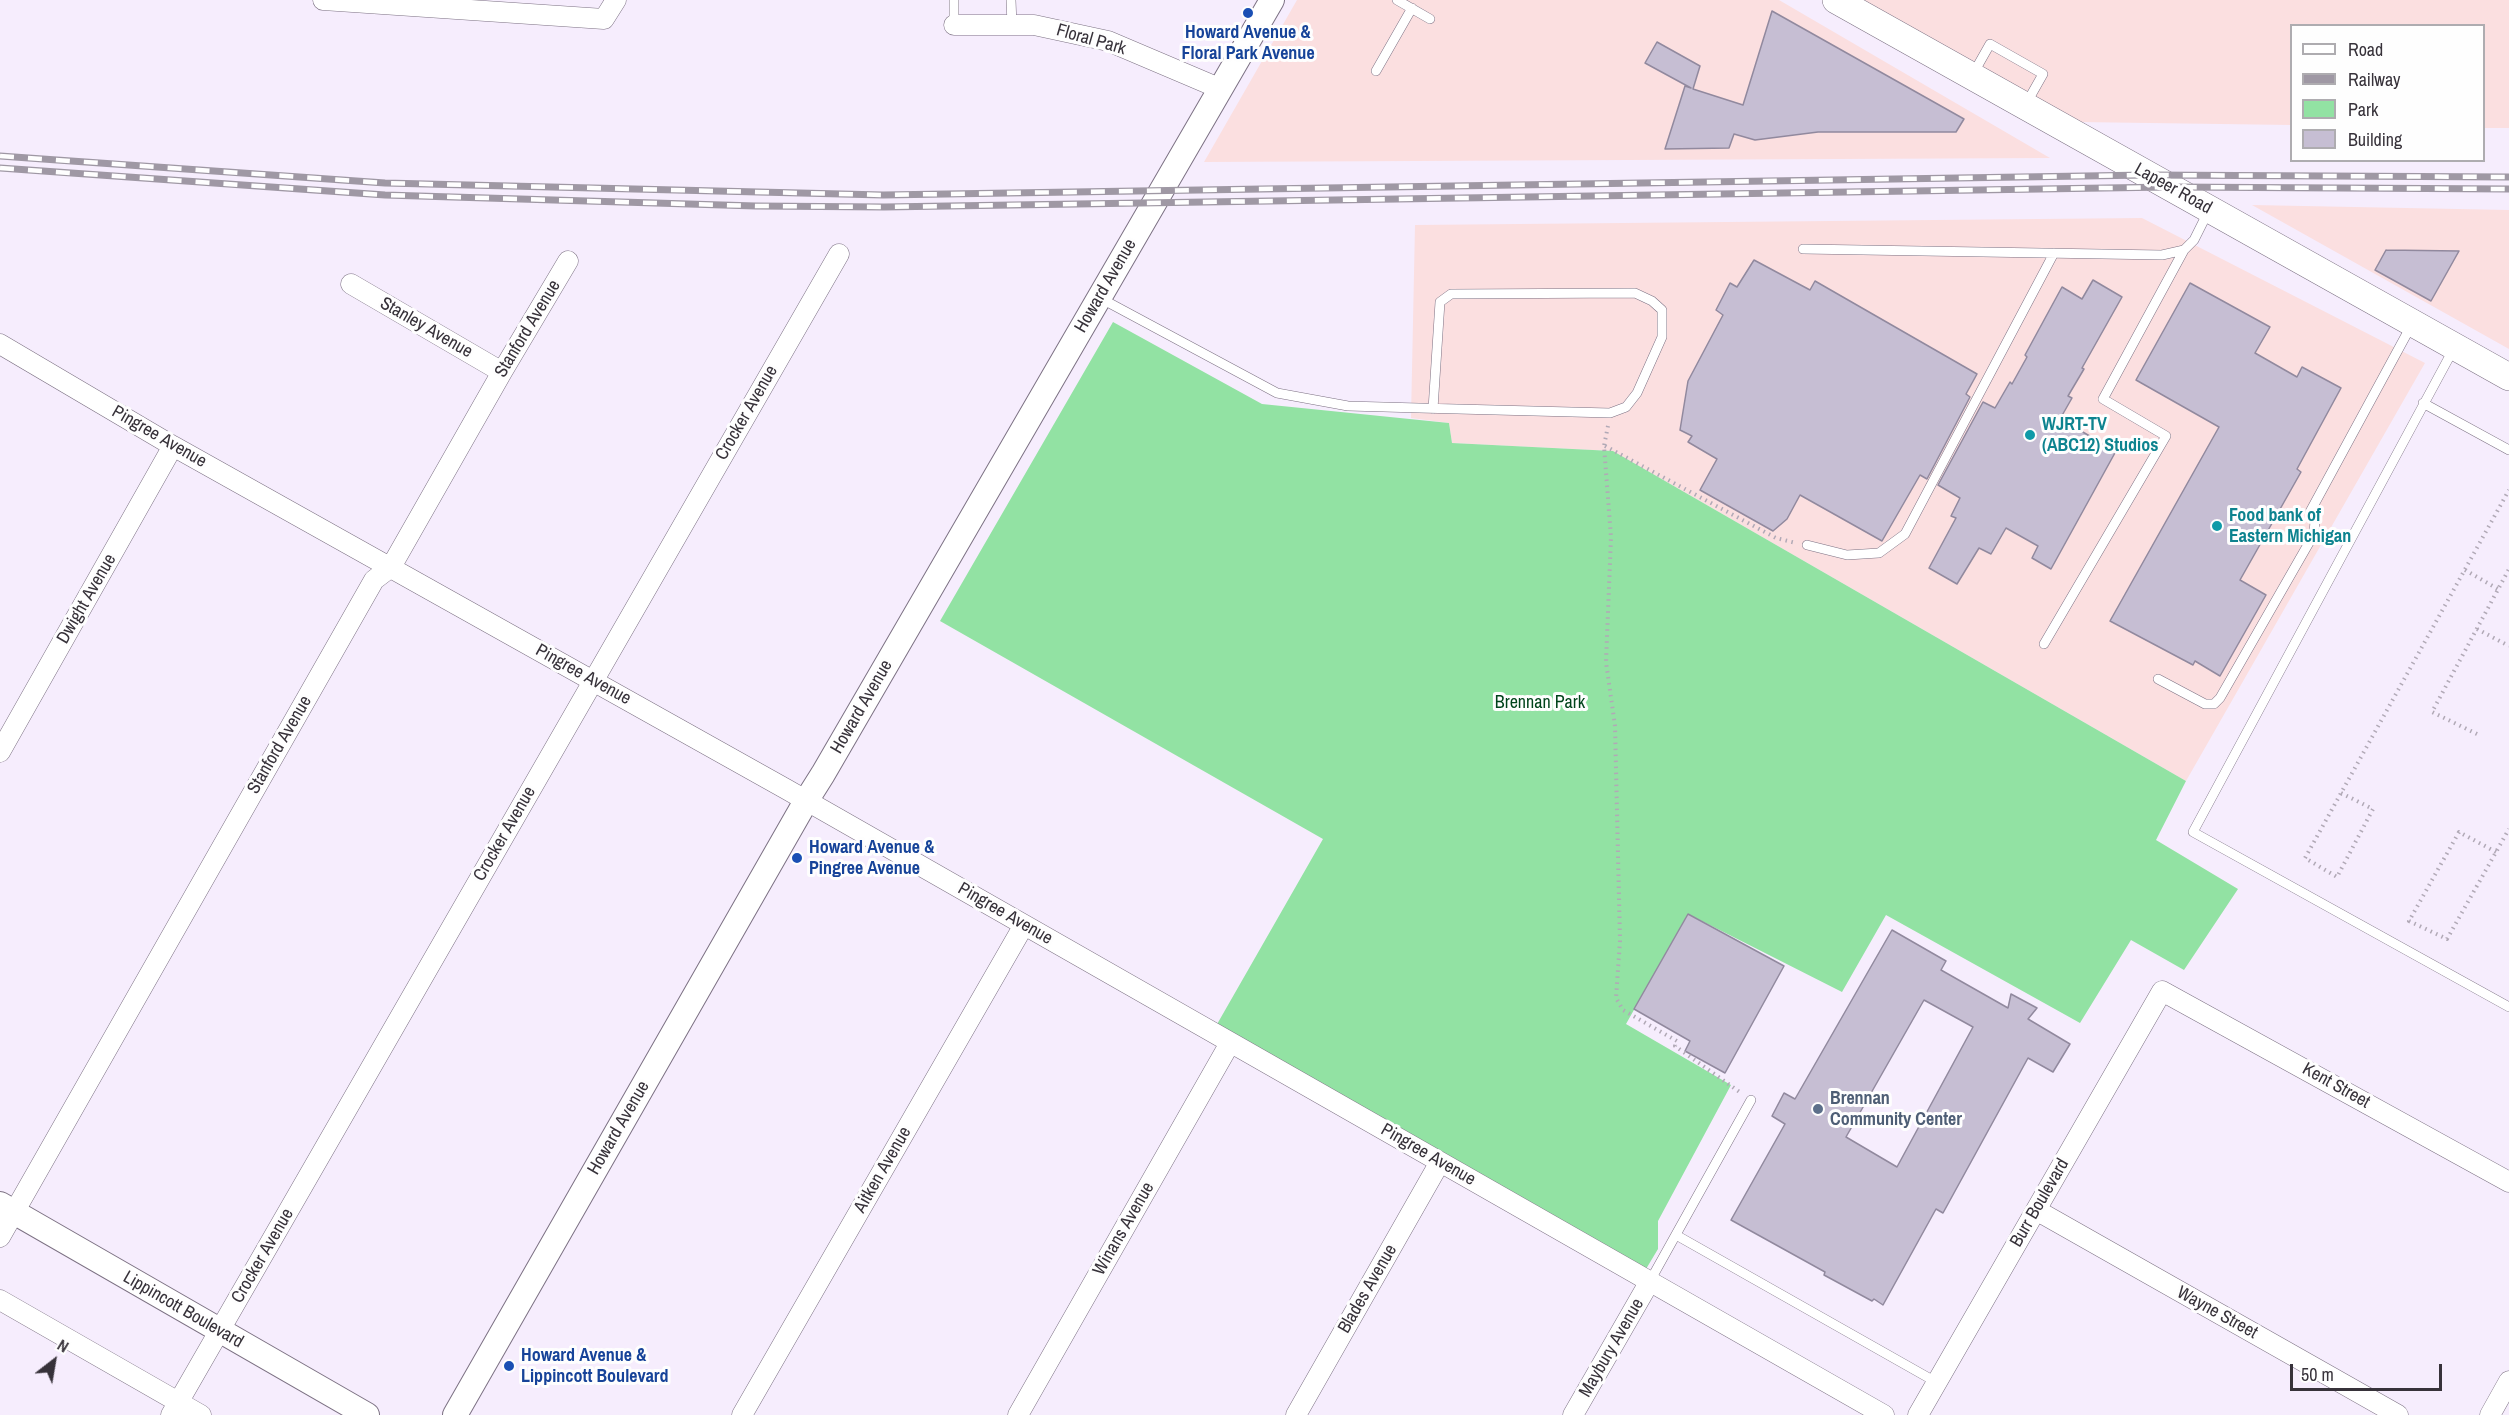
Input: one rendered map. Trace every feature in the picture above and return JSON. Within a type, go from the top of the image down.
[{"type":"main road","name":"Lapeer Road","points":[[1836,0],[2509,377]]},
{"type":"street","points":[[323,1],[604,18],[616,0]]},
{"type":"street","name":"Howard Avenue","points":[[454,1415],[806,801],[830,764],[1272,0]]},
{"type":"street","name":"Floral Park","points":[[954,25],[1034,25],[1108,40],[1221,89]]},
{"type":"street","name":"Crocker Avenue","points":[[175,1409],[838,254]]},
{"type":"street","name":"Stanford Avenue","points":[[0,1237],[7,1209],[374,580],[391,567],[501,372],[568,261]]},
{"type":"street","name":"Stanley Avenue","points":[[351,284],[501,372]]},
{"type":"street","name":"Pingree Avenue","points":[[0,344],[173,446],[593,680],[1650,1281],[1855,1407],[1884,1415]]},
{"type":"street","name":"Dwight Avenue","points":[[0,752],[173,446]]},
{"type":"street","name":"Aitken Avenue","points":[[742,1415],[1024,925]]},
{"type":"street","name":"Kent Street","points":[[2162,991],[2509,1182]]},
{"type":"street","name":"Burr Boulevard","points":[[1918,1415],[2162,991]]},
{"type":"street","name":"Winans Avenue","points":[[1018,1415],[1230,1042]]},
{"type":"street","name":"Blades Avenue","points":[[1296,1415],[1440,1162]]},
{"type":"street","name":"Lippincott Boulevard","points":[[7,1209],[367,1415]]},
{"type":"street","name":"Wayne Street","points":[[2036,1210],[2398,1415]]},
{"type":"street","name":"Maybury Avenue","points":[[1573,1415],[1650,1281]]},
{"type":"street","points":[[0,1300],[175,1409],[201,1415]]},
{"type":"street","points":[[2490,1415],[2509,1381]]},
{"type":"lane","points":[[954,0],[954,25]]},
{"type":"lane","points":[[1011,0],[1012,25]]},
{"type":"lane","points":[[1397,0],[1430,19]]},
{"type":"lane","points":[[1376,71],[1412,8]]},
{"type":"lane","points":[[1972,76],[1990,44],[2043,74],[2025,106]]},
{"type":"lane","points":[[2044,644],[2166,436],[2103,399],[2184,250],[2193,240],[2209,210]]},
{"type":"lane","points":[[1803,249],[2162,255],[2184,250]]},
{"type":"lane","points":[[1807,545],[1847,555],[1879,554],[1905,534],[2054,253]]},
{"type":"lane","points":[[1100,298],[1277,393],[1348,406],[1433,409],[1610,413],[1626,407],[1637,393],[1662,337],[1662,310],[1652,301],[1635,293],[1451,294],[1440,302],[1433,409]]},
{"type":"lane","points":[[2158,679],[2205,704],[2214,704],[2220,698],[2314,534],[2314,520],[2310,512],[2413,324]]},
{"type":"lane","points":[[2454,346],[2193,832],[2509,1007]]},
{"type":"lane","points":[[2423,404],[2509,450]]},
{"type":"lane","points":[[1650,1281],[1751,1100]]},
{"type":"lane","points":[[1676,1235],[1936,1382]]},
{"type":"path","points":[[1610,413],[1604,446],[1611,537],[1606,662],[1615,726],[1620,941],[1616,998],[1623,1010],[1677,1041],[1675,1046],[1751,1100]]},
{"type":"path","points":[[1604,446],[1776,538],[1807,545]]},
{"type":"path","points":[[2341,794],[2373,809],[2337,877],[2305,858],[2509,490]]},
{"type":"path","points":[[2477,734],[2432,712],[2509,569]]},
{"type":"path","points":[[2465,570],[2498,589]]},
{"type":"path","points":[[2477,629],[2509,646]]},
{"type":"path","points":[[2496,852],[2459,832],[2409,921],[2447,939],[2509,829]]},
{"type":"shaded area","points":[[1297,0],[1779,0],[2050,158],[1204,162]]},
{"type":"shaded area","points":[[1861,0],[2509,0],[2509,128],[2485,128],[2485,24],[2290,24],[2290,125],[2078,122]]},
{"type":"shaded area","points":[[2252,205],[2509,210],[2509,349]]},
{"type":"shaded area","points":[[2142,218],[2425,363],[2186,781],[1613,451],[1452,443],[1449,423],[1411,418],[1415,225]]},
{"type":"green space","name":"Brennan Park","points":[[1113,322],[1262,404],[1449,423],[1452,443],[1613,451],[2186,781],[2156,840],[2238,889],[2184,970],[2131,940],[2080,1023],[1886,915],[1842,992],[1688,914],[1626,1024],[1731,1085],[1658,1221],[1658,1249],[1646,1269],[1216,1026],[1323,839],[940,621]]},
{"type":"building","points":[[1772,11],[1964,119],[1956,132],[1818,132],[1755,140],[1734,134],[1729,148],[1665,149],[1685,86],[1691,88],[1645,63],[1657,42],[1700,66],[1693,89],[1743,105]]},
{"type":"building","points":[[2386,250],[2459,251],[2431,301],[2375,270]]},
{"type":"building","points":[[1754,260],[1810,290],[1815,281],[1977,374],[1966,394],[1970,397],[1927,479],[1920,475],[1882,541],[1800,495],[1787,519],[1773,531],[1700,490],[1717,459],[1688,442],[1692,436],[1680,430],[1688,381],[1723,315],[1716,310],[1730,283],[1737,287]]},
{"type":"building","name":"WJRT-TV (ABC12) Studios","points":[[2093,280],[2122,297],[2082,368],[2084,369],[2068,396],[2072,398],[2060,419],[2116,451],[2051,569],[2032,558],[2038,546],[2006,528],[1991,554],[1979,548],[1957,584],[1929,568],[1956,518],[1951,516],[1960,498],[1938,485],[1983,402],[1995,408],[2010,382],[2012,384],[2062,287],[2082,299]]},
{"type":"building","name":"Food bank of Eastern Michigan","points":[[2190,283],[2270,327],[2255,353],[2297,377],[2302,367],[2341,388],[2297,469],[2301,472],[2240,580],[2266,595],[2220,676],[2195,661],[2193,665],[2110,621],[2219,427],[2136,380]]},
{"type":"building","points":[[1688,914],[1784,966],[1725,1073],[1685,1051],[1690,1041],[1634,1009]]},
{"type":"building","name":"Brennan Community Center","points":[[1892,930],[1946,961],[1941,970],[2008,1008],[2011,994],[2037,1008],[2028,1019],[2070,1044],[2053,1072],[2028,1058],[1943,1213],[1936,1209],[1883,1305],[1824,1275],[1825,1272],[1731,1220],[1785,1124],[1772,1116],[1784,1093],[1795,1099]],"holes":[[[1924,1000],[1973,1027],[1897,1167],[1846,1137]]]},
{"type":"railway","points":[[0,156],[385,183],[883,195],[2147,175],[2509,177]]},
{"type":"railway","points":[[0,168],[385,195],[756,206],[884,207],[2169,187],[2509,189]]},
{"type":"place","name":"Howard Avenue & Floral Park Avenue","points":[[1248,13]]},
{"type":"place","name":"WJRT-TV (ABC12) Studios","points":[[2030,435]]},
{"type":"place","name":"Food bank of Eastern Michigan","points":[[2217,526]]},
{"type":"place","name":"Howard Avenue & Pingree Avenue","points":[[797,858]]},
{"type":"place","name":"Brennan Community Center","points":[[1818,1109]]},
{"type":"place","name":"Howard Avenue & Lippincott Boulevard","points":[[509,1366]]}]
